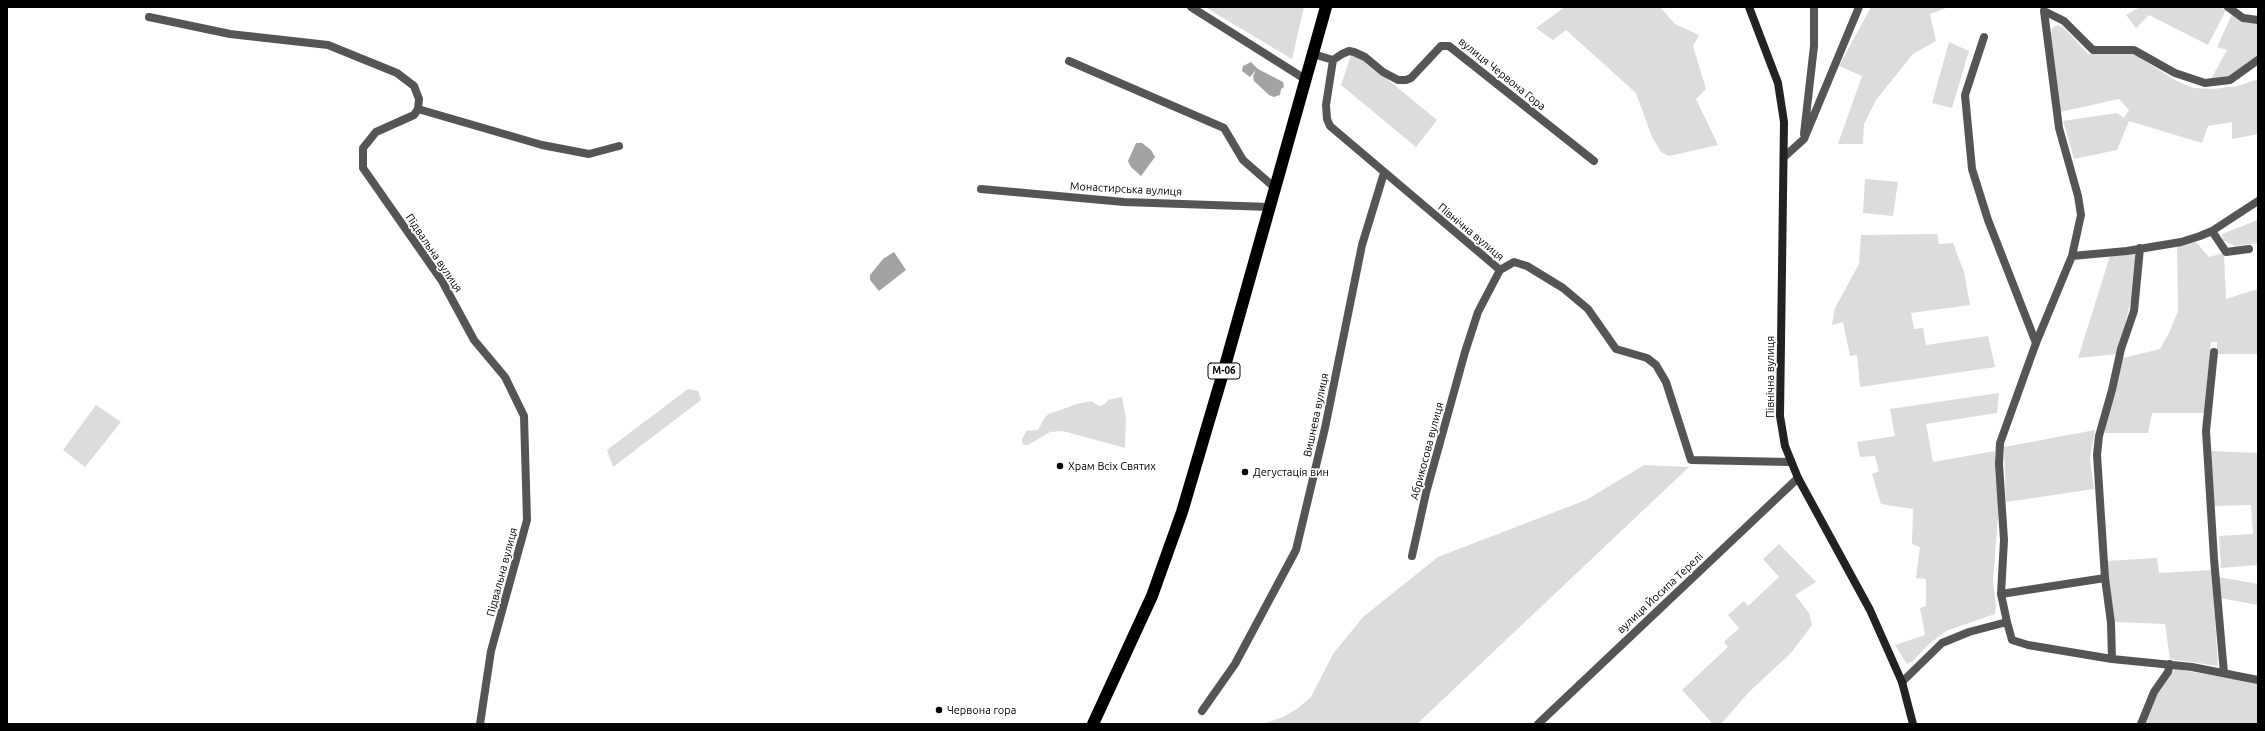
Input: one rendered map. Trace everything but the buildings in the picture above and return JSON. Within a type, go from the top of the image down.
[{"type":"highway","name":"М-06","points":[[1093,724],[1130,648],[1165,562],[1223,373],[1326,7]]},
{"type":"street","points":[[1191,7],[1305,79]]},
{"type":"street","name":"Північна вулиця","points":[[1748,7],[1756,21],[1780,88],[1784,122],[1780,416],[1785,446],[1790,462],[1798,478],[1870,610],[1902,682],[1913,724]]},
{"type":"street","points":[[1804,139],[1814,46],[1814,7]]},
{"type":"street","points":[[1784,157],[1804,139],[1858,7]]},
{"type":"street","points":[[2228,7],[2243,18],[2258,20]]},
{"type":"street","points":[[2044,9],[2064,21],[2094,50],[2134,50],[2175,72],[2205,83],[2230,80],[2258,60]]},
{"type":"street","points":[[2044,9],[2059,128],[2078,196],[2081,215],[2072,256],[2036,343],[2000,443],[1999,464],[2004,540],[2001,594],[2012,640],[2028,645],[2112,659],[2170,664],[2258,680]]},
{"type":"street","points":[[149,17],[230,34],[328,45],[397,73],[414,86],[419,99],[418,109],[542,145],[589,154],[619,146]]},
{"type":"street","points":[[1984,37],[1965,95],[1972,169],[1990,227],[2036,343]]},
{"type":"street","name":"вулиця Червона Гора","points":[[1333,60],[1342,54],[1354,52],[1365,57],[1383,72],[1398,80],[1406,80],[1412,78],[1441,46],[1449,46],[1594,161]]},
{"type":"street","points":[[1313,54],[1333,60]]},
{"type":"street","name":"Північна вулиця","points":[[1333,60],[1326,92],[1327,119],[1335,131],[1360,154],[1500,270],[1478,312],[1465,352]]},
{"type":"street","points":[[1069,61],[1224,128],[1244,160],[1275,188]]},
{"type":"street","name":"Підвальна вулиця","points":[[418,109],[414,115],[376,132],[363,148],[363,168],[442,281],[474,340],[505,377],[524,416],[527,520],[491,651],[480,724]]},
{"type":"street","name":"Вишнева вулиця","points":[[1202,711],[1235,664],[1296,550],[1325,428],[1362,245],[1384,173]]},
{"type":"street","name":"Монастирська вулиця","points":[[981,189],[1124,202],[1270,207]]},
{"type":"street","points":[[2072,256],[2181,242],[2212,231],[2258,201]]},
{"type":"street","points":[[2212,231],[2226,252],[2250,249]]},
{"type":"street","points":[[2112,659],[2111,623],[2105,578],[2097,477],[2099,436],[2112,390],[2121,349],[2134,311],[2140,248]]},
{"type":"street","points":[[1500,270],[1514,262],[1527,266],[1564,288],[1588,309],[1616,349],[1647,358],[1656,365],[1666,382],[1691,460],[1790,462]]},
{"type":"street","name":"Абрикосова вулиця","points":[[1412,556],[1426,493],[1465,352]]},
{"type":"street","points":[[2214,352],[2206,438],[2214,559],[2224,673]]},
{"type":"street","name":"вулиця Йосипа Терелі","points":[[1538,724],[1798,478]]},
{"type":"street","points":[[2001,594],[2105,578]]},
{"type":"street","points":[[1902,682],[1942,643],[1968,632],[2007,622]]},
{"type":"street","points":[[2141,724],[2154,692],[2168,672],[2170,664]]},
{"type":"shaded area","points":[[1205,7],[1304,7],[1292,59]]},
{"type":"shaded area","points":[[1565,7],[1660,7],[1675,24],[1699,35],[1693,46],[1706,89],[1696,99],[1718,145],[1669,156],[1661,152],[1652,137],[1636,93],[1566,30],[1553,40],[1536,28]]},
{"type":"shaded area","points":[[1871,7],[1949,7],[1930,14],[1936,41],[1913,54],[1876,100],[1864,124],[1863,144],[1838,144],[1862,76],[1839,66]]},
{"type":"shaded area","points":[[2140,7],[2221,7],[2226,10],[2208,45],[2149,15],[2136,28],[2126,15]]},
{"type":"shaded area","points":[[2232,14],[2258,22],[2258,57],[2231,76],[2211,79],[2227,50],[2217,47]]},
{"type":"shaded area","points":[[2058,25],[2065,29],[2088,54],[2129,51],[2175,80],[2193,88],[2213,89],[2238,86],[2258,79],[2258,134],[2232,139],[2232,122],[2208,126],[2202,143],[2129,121],[2117,150],[2074,159],[2063,121],[2117,113],[2124,118],[2129,110],[2119,99],[2060,112],[2051,34],[2052,28]]},
{"type":"shaded area","points":[[1949,42],[1969,51],[1952,108],[1932,103]]},
{"type":"shaded area","points":[[1351,55],[1359,56],[1437,120],[1416,147],[1341,85]]},
{"type":"shaded area","points":[[1251,62],[1258,69],[1283,82],[1284,87],[1281,89],[1280,95],[1274,97],[1269,95],[1254,81],[1253,76],[1256,70],[1250,77],[1242,71],[1243,66]]},
{"type":"shaded area","points":[[1136,143],[1142,143],[1151,150],[1155,157],[1141,176],[1131,167],[1128,161]]},
{"type":"shaded area","points":[[1865,179],[1898,182],[1893,216],[1863,213]]},
{"type":"shaded area","points":[[2258,220],[2258,243],[2235,246],[2223,240],[2222,234]]},
{"type":"shaded area","points":[[1937,234],[1939,244],[1953,243],[1964,272],[1970,305],[1911,313],[1914,329],[1923,328],[1926,345],[1988,336],[1995,367],[1860,387],[1857,355],[1850,356],[1843,322],[1832,325],[1835,308],[1859,264],[1861,235]]},
{"type":"shaded area","points":[[2194,240],[2209,257],[2224,253],[2226,299],[2258,289],[2258,354],[2217,354],[2217,342],[2211,342],[2204,413],[2152,413],[2148,433],[2104,433],[2123,358],[2160,349],[2169,333],[2178,311],[2177,245]]},
{"type":"shaded area","points":[[894,252],[906,270],[879,291],[870,280],[870,275],[883,259]]},
{"type":"shaded area","points":[[2134,253],[2136,255],[2132,296],[2118,354],[2078,358],[2110,256]]},
{"type":"shaded area","points":[[688,389],[698,391],[701,400],[613,467],[607,450]]},
{"type":"shaded area","points":[[1999,393],[1997,413],[1926,424],[1933,462],[1995,451],[1999,506],[1993,580],[1996,606],[1995,614],[1946,631],[1928,645],[1913,661],[1907,664],[1895,645],[1925,635],[1920,608],[1926,606],[1926,579],[1916,578],[1920,547],[1912,544],[1913,509],[1881,504],[1872,474],[1879,471],[1875,456],[1860,457],[1857,442],[1895,436],[1890,409]]},
{"type":"shaded area","points":[[1122,397],[1126,418],[1125,448],[1063,431],[1050,432],[1028,445],[1023,445],[1022,440],[1026,431],[1038,430],[1045,417],[1049,414],[1077,404],[1091,401],[1099,406],[1104,405],[1108,400]]},
{"type":"shaded area","points":[[96,405],[121,422],[85,467],[63,450]]},
{"type":"shaded area","points":[[2095,430],[2090,458],[2094,489],[2006,502],[2004,447]]},
{"type":"shaded area","points":[[2210,451],[2258,453],[2258,565],[2221,568],[2219,536],[2253,534],[2251,505],[2213,506]]},
{"type":"shaded area","points":[[1644,465],[1689,467],[1417,724],[1263,724],[1283,717],[1297,709],[1311,697],[1333,654],[1363,617],[1438,557],[1586,500]]},
{"type":"shaded area","points":[[1779,544],[1816,582],[1795,595],[1809,613],[1812,625],[1791,653],[1749,692],[1721,724],[1713,724],[1682,690],[1728,647],[1724,642],[1739,628],[1728,615],[1744,601],[1748,606],[1779,577],[1763,559]]},
{"type":"shaded area","points":[[2157,558],[2159,573],[2212,570],[2218,666],[2170,659],[2165,624],[2115,622],[2106,561]]},
{"type":"shaded area","points":[[2219,577],[2258,584],[2258,605],[2220,598]]},
{"type":"shaded area","points":[[2175,669],[2258,683],[2258,724],[2145,724],[2150,705]]},
{"type":"place","name":"Храм Всіх Святих","points":[[1060,466]]},
{"type":"place","name":"Дегустація вин","points":[[1245,472]]},
{"type":"place","name":"Червона гора","points":[[939,710]]}]
